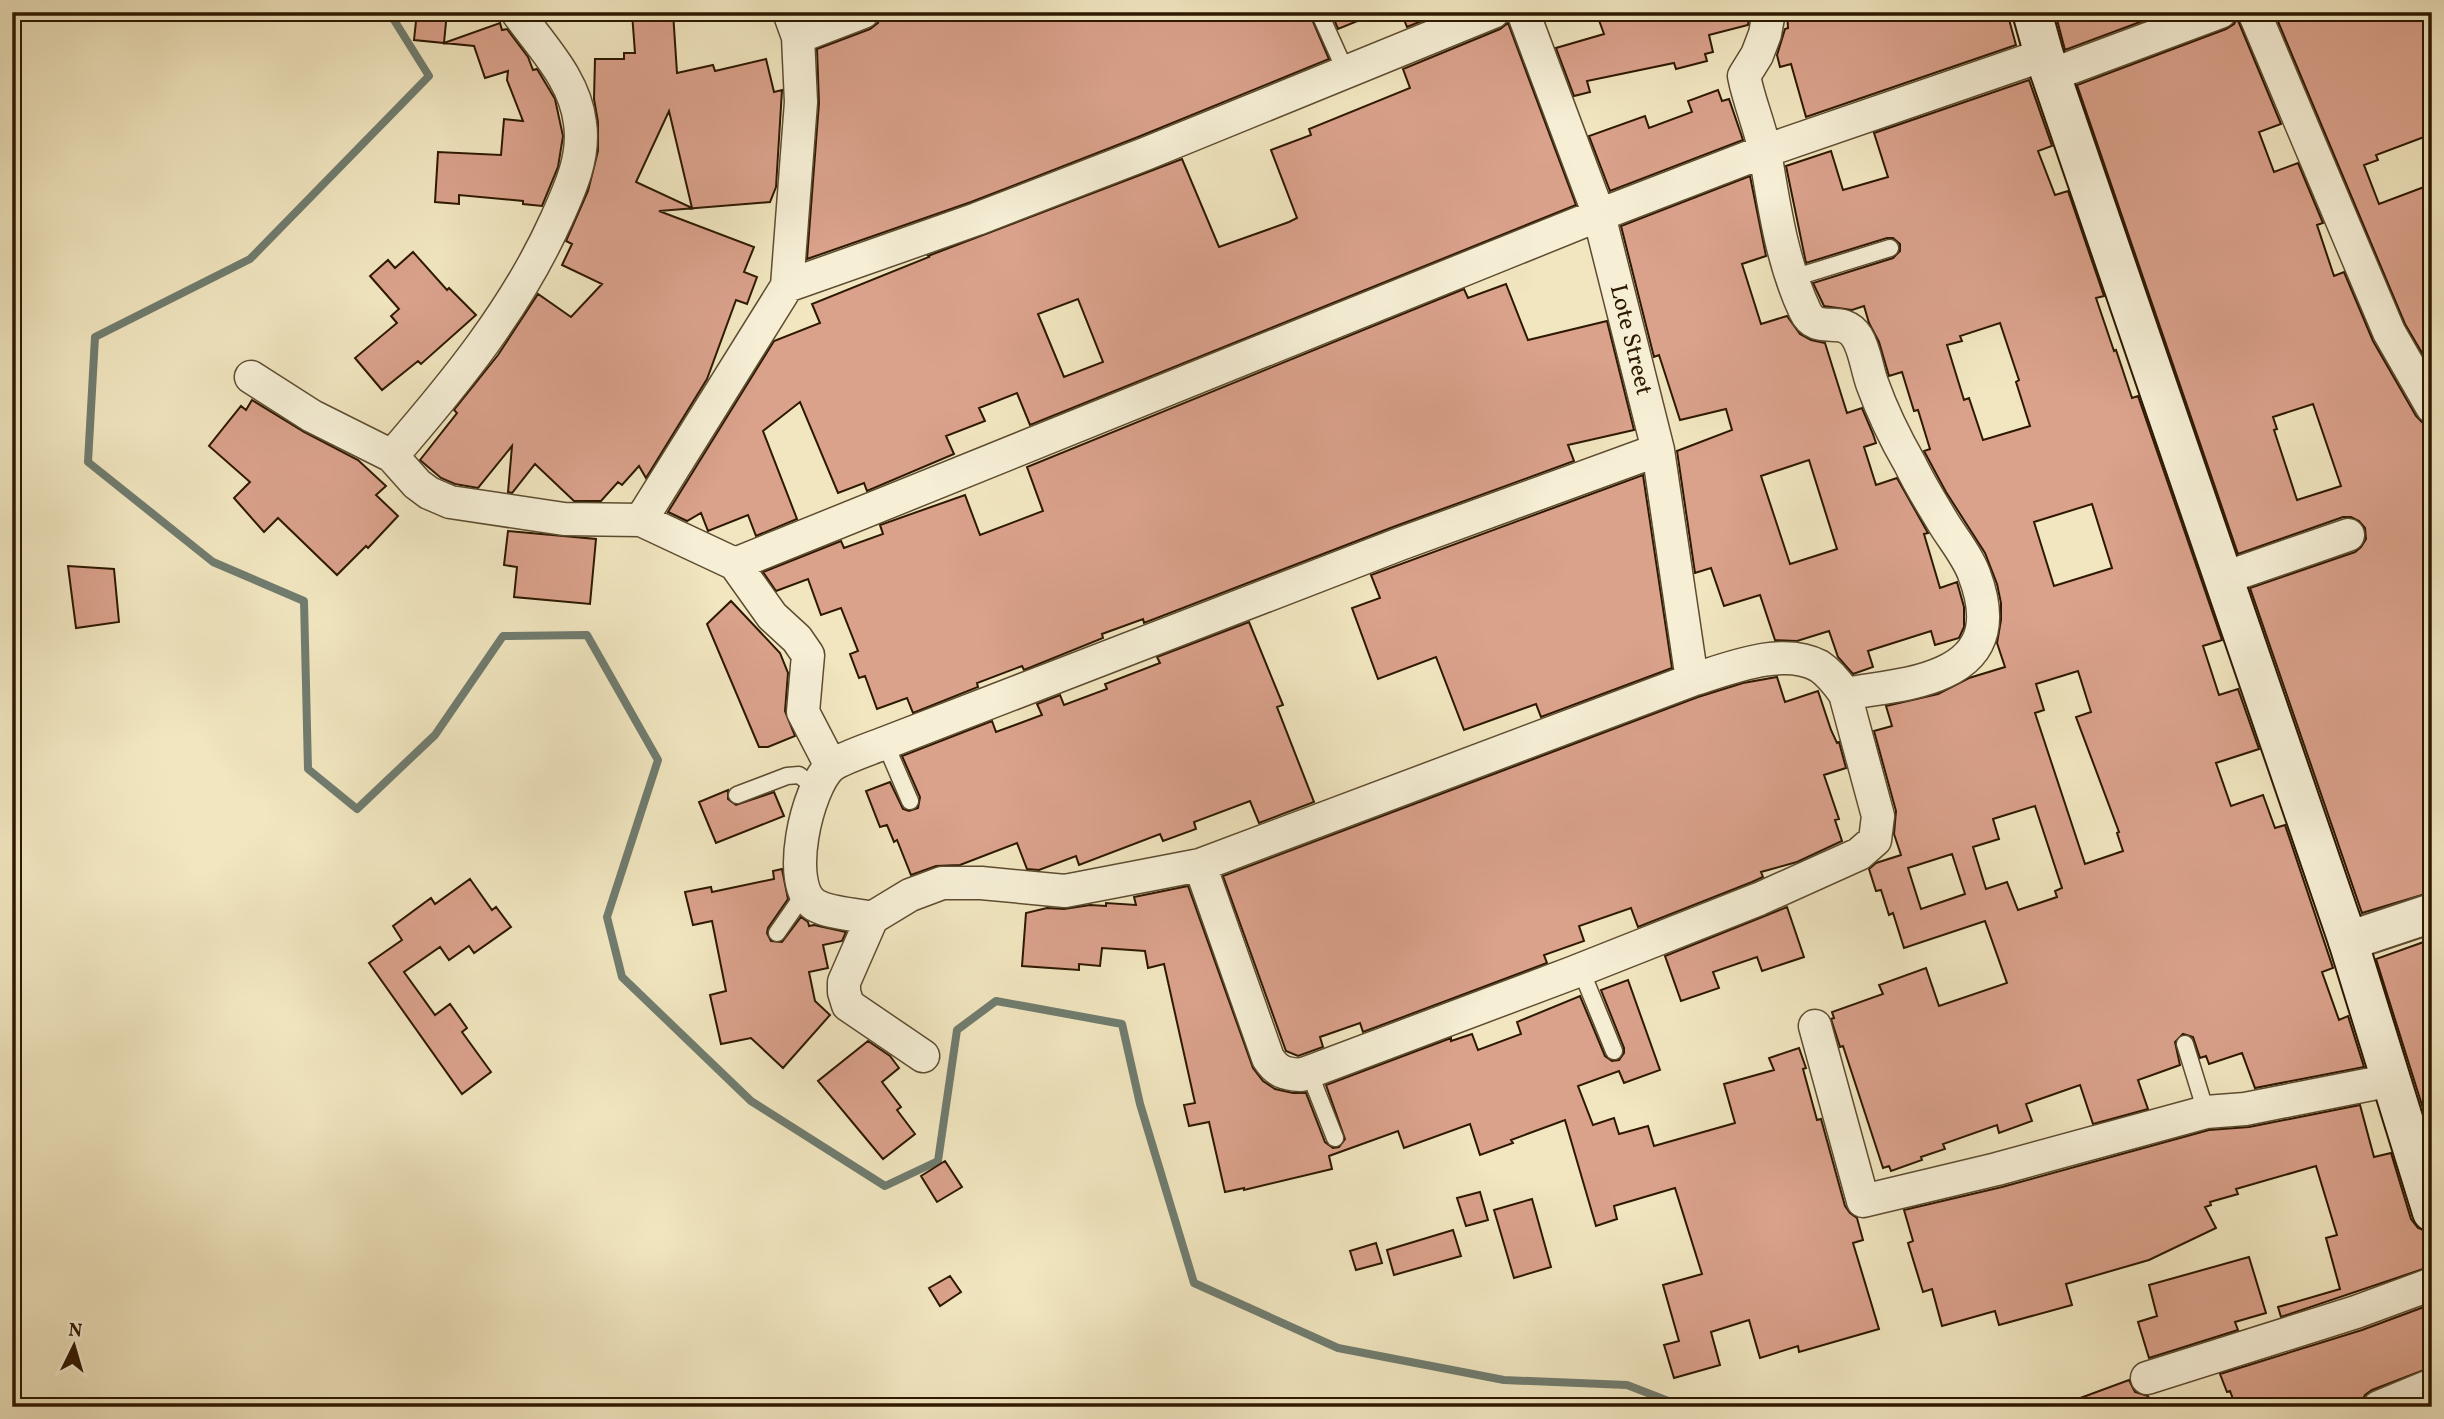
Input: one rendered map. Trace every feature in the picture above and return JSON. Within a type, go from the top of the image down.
[{"type":"main road","points":[[2032,12],[2348,941],[2432,1212]]},
{"type":"main road","points":[[2348,941],[2432,913]]},
{"type":"street","points":[[392,456],[432,410],[508,310],[545,244],[576,169],[581,132],[573,100],[554,61],[517,12]]},
{"type":"street","points":[[641,520],[787,286],[802,102],[793,25],[863,12]]},
{"type":"street","points":[[787,286],[977,219],[1493,12]]},
{"type":"street","name":"Lote Street","points":[[1523,12],[1599,215],[1658,450],[1692,680]]},
{"type":"street","points":[[1769,12],[1757,55],[1744,76],[1765,151],[1768,179],[1793,278],[1806,313],[1812,321],[1824,326],[1848,326],[1858,338],[1887,422],[1924,491],[1974,572],[1983,615],[1980,640],[1967,657],[1944,672],[1914,682],[1845,694]]},
{"type":"street","points":[[735,565],[1599,215],[1765,151],[2220,12]]},
{"type":"street","points":[[2254,12],[2389,332],[2432,407]]},
{"type":"street","points":[[251,377],[312,416],[392,456],[416,484],[450,502],[564,519],[641,520],[735,565],[772,616],[797,639],[808,655],[803,712],[824,777]]},
{"type":"street","points":[[873,918],[828,910],[815,905],[804,894],[800,859],[806,810],[824,777],[885,743],[1400,544],[1658,450]]},
{"type":"street","points":[[2224,578],[2348,536]]},
{"type":"street","points":[[923,1056],[848,1005],[844,992],[844,982],[873,918],[910,895],[942,883],[981,883],[1065,891],[1200,865],[1692,680],[1761,659],[1792,659],[1818,666],[1834,679],[1845,694],[1878,816],[1875,840],[1869,848],[1759,899],[1581,970],[1301,1075],[1285,1074],[1275,1068],[1268,1058],[1200,865]]},
{"type":"street","points":[[1815,1026],[1863,1201],[2206,1112],[2245,1109],[2392,1080]]},
{"type":"street","points":[[2147,1378],[2356,1312],[2432,1284]]},
{"type":"street","points":[[2379,1407],[2432,1385]]},
{"type":"lane","points":[[1319,12],[1346,72]]},
{"type":"lane","points":[[1793,278],[1890,248]]},
{"type":"lane","points":[[885,743],[910,801]]},
{"type":"lane","points":[[737,795],[787,776],[824,777]]},
{"type":"lane","points":[[777,933],[804,894]]},
{"type":"lane","points":[[1581,970],[1614,1051]]},
{"type":"lane","points":[[2185,1044],[2206,1112]]},
{"type":"lane","points":[[1309,1072],[1335,1138]]},
{"type":"building","points":[[417,12],[447,12],[444,43],[414,40]]},
{"type":"building","points":[[673,12],[677,73],[713,65],[715,71],[766,59],[774,92],[782,90],[776,187],[770,202],[659,211],[754,247],[744,272],[757,277],[747,304],[736,300],[707,379],[646,478],[639,466],[622,485],[618,482],[601,501],[574,501],[535,464],[512,493],[508,492],[512,446],[478,488],[455,484],[441,478],[420,460],[457,413],[454,410],[498,355],[538,294],[571,317],[602,284],[562,265],[572,244],[566,241],[588,191],[598,151],[598,122],[594,99],[595,59],[624,59],[624,53],[635,53],[632,13]],"holes":[[[669,111],[692,208],[636,182]]]},
{"type":"building","points":[[881,12],[1309,12],[1329,59],[971,202],[807,259],[819,103],[817,49],[870,29],[878,23]]},
{"type":"building","points":[[1331,12],[1377,12],[1377,13],[1338,29]]},
{"type":"building","points":[[1401,12],[1444,12],[1407,27]]},
{"type":"building","points":[[1596,12],[1750,12],[1748,25],[1709,35],[1713,52],[1705,54],[1707,61],[1676,69],[1674,63],[1587,81],[1590,92],[1574,96],[1556,48],[1604,34]]},
{"type":"building","points":[[1787,12],[2007,12],[2016,45],[1806,117],[1791,64],[1780,67],[1777,55],[1785,29],[1788,28]]},
{"type":"building","points":[[2055,12],[2167,12],[2065,50]]},
{"type":"building","points":[[2274,12],[2432,12],[2432,134],[2376,155],[2378,160],[2364,165],[2379,204],[2432,184],[2432,370],[2405,324]]},
{"type":"building","points":[[2237,18],[2281,124],[2259,132],[2274,172],[2298,163],[2323,223],[2317,225],[2334,276],[2344,272],[2373,341],[2416,416],[2422,422],[2432,425],[2432,892],[2362,913],[2250,588],[2355,552],[2366,539],[2365,528],[2351,517],[2343,517],[2238,554],[2077,85],[2234,24]],"holes":[[[2313,404],[2341,486],[2297,500],[2274,430],[2277,429],[2273,417]]]},
{"type":"building","points":[[500,23],[502,30],[507,29],[528,57],[533,70],[537,69],[555,99],[563,136],[558,167],[542,206],[523,204],[523,201],[459,195],[459,204],[435,202],[438,152],[501,155],[504,119],[523,121],[507,80],[508,71],[485,78],[474,46],[444,43]]},
{"type":"building","points":[[1508,23],[1576,205],[1030,425],[1017,393],[979,408],[985,421],[946,436],[954,454],[867,491],[864,483],[838,493],[800,402],[763,431],[797,519],[756,536],[748,515],[708,531],[701,513],[687,521],[668,512],[774,341],[820,323],[812,304],[928,256],[1182,159],[1219,247],[1289,222],[1297,218],[1271,150],[1311,135],[1309,129],[1410,88],[1403,69],[1500,29]],"holes":[[[1078,299],[1103,362],[1064,377],[1038,314]]]},
{"type":"building","points":[[2029,80],[2052,146],[2038,151],[2055,195],[2068,191],[2104,296],[2096,298],[2114,351],[2116,350],[2132,398],[2138,396],[2222,640],[2203,646],[2219,695],[2238,689],[2259,749],[2216,763],[2231,806],[2263,795],[2275,828],[2285,825],[2333,968],[2322,972],[2339,1020],[2348,1016],[2364,1067],[2255,1088],[2242,1053],[2209,1064],[2206,1056],[2200,1058],[2193,1037],[2183,1034],[2175,1042],[2180,1065],[2138,1080],[2148,1109],[2093,1124],[2080,1085],[2026,1104],[2032,1121],[1999,1133],[1997,1125],[1943,1144],[1945,1149],[1921,1157],[1922,1160],[1891,1171],[1889,1166],[1883,1168],[1843,1046],[1840,1047],[1831,1019],[1834,1018],[1832,1012],[1883,994],[1879,985],[1926,968],[1939,1006],[2007,983],[1985,921],[1904,948],[1893,913],[1889,915],[1881,890],[1876,891],[1869,869],[1876,863],[1901,855],[1894,834],[1896,811],[1874,731],[1892,726],[1886,706],[1938,694],[1969,678],[2005,667],[1997,643],[2001,603],[1997,584],[1985,553],[1946,492],[1924,451],[1930,449],[1902,372],[1889,376],[1864,306],[1852,310],[1824,306],[1813,283],[1893,258],[1900,251],[1900,244],[1893,238],[1887,238],[1806,263],[1786,166],[1831,151],[1843,190],[1888,177],[1874,133]],"holes":[[[2000,323],[2019,380],[2016,382],[2030,426],[1983,440],[1969,398],[1964,400],[1947,345],[1962,341],[1960,336]],[[2092,504],[2112,568],[2054,586],[2034,522]],[[2078,671],[2091,712],[2076,717],[2119,832],[2117,833],[2123,851],[2085,864],[2035,713],[2044,710],[2036,684]],[[2035,806],[2062,888],[2055,891],[2057,897],[2018,910],[2007,882],[1986,889],[1973,847],[1999,839],[1993,819]],[[1952,854],[1965,894],[1921,909],[1908,868]]]},
{"type":"building","points":[[1718,90],[1722,101],[1729,99],[1743,140],[1610,191],[1589,136],[1645,116],[1649,128],[1692,112],[1688,101]]},
{"type":"building","points":[[1750,176],[1766,256],[1742,264],[1761,324],[1787,316],[1800,334],[1825,343],[1847,413],[1862,408],[1873,434],[1876,443],[1864,447],[1876,485],[1897,478],[1928,533],[1924,534],[1940,588],[1957,582],[1964,607],[1964,627],[1959,638],[1935,645],[1931,631],[1868,651],[1873,667],[1853,674],[1838,657],[1829,631],[1797,641],[1775,640],[1760,595],[1724,606],[1711,568],[1695,573],[1677,451],[1732,430],[1726,409],[1680,420],[1659,355],[1654,357],[1621,226]],"holes":[[[1809,460],[1837,549],[1790,564],[1761,476]]]},
{"type":"building","points":[[413,252],[447,290],[449,288],[476,315],[421,364],[418,361],[382,390],[355,358],[397,323],[391,316],[399,309],[370,276],[388,260],[395,268]]},
{"type":"building","points":[[1506,284],[1528,340],[1607,321],[1634,430],[1568,445],[1574,461],[1144,623],[1143,619],[1102,634],[1103,638],[1024,670],[1022,666],[977,683],[978,687],[913,713],[907,698],[877,709],[865,676],[859,678],[850,654],[858,651],[841,608],[821,615],[808,579],[776,591],[763,572],[841,541],[844,548],[883,534],[880,525],[965,495],[980,535],[1043,511],[1027,467],[1464,289],[1468,298]]},
{"type":"building","points":[[252,400],[304,432],[358,460],[386,486],[376,495],[398,516],[368,548],[366,546],[337,575],[278,518],[264,532],[234,498],[250,482],[209,446],[241,406],[246,410]]},
{"type":"building","points":[[1643,475],[1672,668],[1541,717],[1536,704],[1464,730],[1436,657],[1378,679],[1352,608],[1380,598],[1371,575]]},
{"type":"building","points":[[508,531],[596,539],[590,604],[514,597],[517,567],[504,565]]},
{"type":"building","points":[[68,566],[114,569],[119,622],[76,628]]},
{"type":"building","points":[[731,601],[780,653],[788,673],[785,711],[795,736],[768,747],[759,747],[707,624]]},
{"type":"building","points":[[1249,622],[1283,705],[1277,707],[1314,802],[1259,823],[1250,801],[1194,822],[1196,829],[1163,841],[1160,834],[1079,865],[1076,856],[1039,870],[1027,869],[1017,843],[960,865],[936,866],[911,875],[897,840],[894,842],[887,825],[880,827],[866,791],[890,782],[903,809],[909,811],[918,808],[920,797],[902,756],[992,721],[996,732],[1042,715],[1037,704],[1060,695],[1064,705],[1107,689],[1105,684],[1160,663],[1157,657]]},
{"type":"building","points":[[1777,677],[1785,702],[1818,691],[1831,730],[1837,743],[1839,742],[1846,768],[1824,775],[1839,819],[1835,820],[1842,841],[1797,862],[1761,872],[1763,877],[1752,882],[1638,927],[1631,908],[1579,926],[1584,941],[1544,955],[1547,963],[1363,1032],[1360,1023],[1320,1037],[1323,1047],[1298,1056],[1286,1051],[1223,876],[1698,697],[1743,683]]},
{"type":"building","points":[[728,790],[728,799],[736,805],[774,792],[784,816],[716,843],[699,802]]},
{"type":"building","points":[[782,869],[788,899],[768,928],[771,941],[782,942],[801,917],[809,926],[846,932],[842,941],[823,945],[828,968],[809,972],[815,1001],[830,1015],[783,1068],[751,1038],[721,1044],[710,995],[726,991],[712,921],[693,925],[685,892],[711,887],[712,892],[774,879],[773,871]]},
{"type":"building","points":[[470,879],[492,910],[496,907],[511,927],[474,953],[469,946],[449,960],[440,947],[404,972],[435,1015],[450,1004],[467,1028],[462,1032],[491,1072],[462,1094],[369,963],[402,940],[393,926],[431,898],[435,904]]},
{"type":"building","points":[[1188,886],[1253,1068],[1263,1081],[1275,1089],[1306,1093],[1325,1142],[1333,1148],[1339,1147],[1345,1139],[1326,1085],[1451,1038],[1451,1041],[1472,1034],[1478,1050],[1521,1034],[1517,1022],[1580,996],[1605,1056],[1612,1061],[1619,1060],[1624,1048],[1601,990],[1628,980],[1660,1070],[1624,1083],[1619,1071],[1578,1086],[1593,1125],[1614,1118],[1619,1134],[1648,1126],[1654,1146],[1735,1123],[1724,1084],[1774,1070],[1769,1058],[1799,1048],[1817,1120],[1821,1119],[1845,1206],[1857,1218],[1863,1240],[1853,1243],[1879,1329],[1799,1352],[1798,1346],[1760,1358],[1749,1320],[1711,1332],[1720,1365],[1674,1378],[1664,1345],[1679,1341],[1663,1285],[1702,1274],[1675,1188],[1614,1206],[1617,1219],[1596,1226],[1565,1120],[1480,1155],[1470,1124],[1404,1148],[1398,1131],[1329,1156],[1332,1169],[1225,1192],[1209,1122],[1189,1126],[1184,1105],[1195,1103],[1164,964],[1148,968],[1145,951],[1102,948],[1100,966],[1079,964],[1079,970],[1022,966],[1026,913],[1047,908],[1106,906],[1106,903],[1136,905],[1134,897]]},
{"type":"building","points":[[1787,907],[1804,957],[1762,971],[1757,957],[1713,972],[1719,988],[1681,1001],[1665,956]]},
{"type":"building","points":[[2432,939],[2432,1137],[2376,959]]},
{"type":"building","points":[[868,1041],[890,1056],[899,1068],[882,1082],[901,1107],[897,1110],[915,1134],[883,1159],[818,1081]]},
{"type":"building","points":[[2360,1105],[2374,1157],[2391,1153],[2411,1219],[2418,1228],[2432,1233],[2432,1266],[2281,1317],[2278,1307],[2340,1289],[2326,1238],[2337,1235],[2316,1166],[2236,1189],[2238,1194],[2210,1202],[2211,1205],[2205,1207],[2216,1228],[2149,1260],[2066,1284],[2072,1305],[1999,1325],[1995,1311],[1942,1326],[1932,1289],[1923,1292],[1908,1243],[1913,1241],[1904,1210],[2002,1187],[2209,1130],[2249,1127]]},
{"type":"building","points":[[945,1161],[962,1187],[937,1202],[921,1176]]},
{"type":"building","points":[[1480,1192],[1488,1220],[1466,1226],[1457,1198]]},
{"type":"building","points":[[1532,1199],[1551,1267],[1514,1278],[1494,1210]]},
{"type":"building","points":[[1453,1230],[1461,1256],[1394,1275],[1387,1250]]},
{"type":"building","points":[[1376,1243],[1382,1263],[1356,1270],[1350,1251]]},
{"type":"building","points":[[2249,1257],[2266,1313],[2235,1322],[2238,1330],[2149,1358],[2138,1322],[2157,1316],[2149,1285]]},
{"type":"building","points":[[950,1276],[961,1292],[940,1306],[929,1288]]},
{"type":"building","points":[[2432,1304],[2432,1367],[2372,1390],[2365,1395],[2361,1404],[2354,1407],[2236,1407],[2220,1374],[2362,1330]]},
{"type":"building","points":[[2129,1380],[2135,1392],[2148,1396],[2152,1407],[2064,1407],[2064,1404]]},
{"type":"waterway","points":[[389,12],[429,76],[250,259],[95,337],[88,462],[213,562],[304,601],[308,769],[357,809],[435,735],[503,636],[587,635],[658,760],[607,917],[622,977],[751,1101],[885,1186],[938,1161],[957,1030],[996,1001],[1122,1024],[1140,1104],[1194,1283],[1338,1348],[1504,1380],[1627,1385],[1684,1407]]}]
